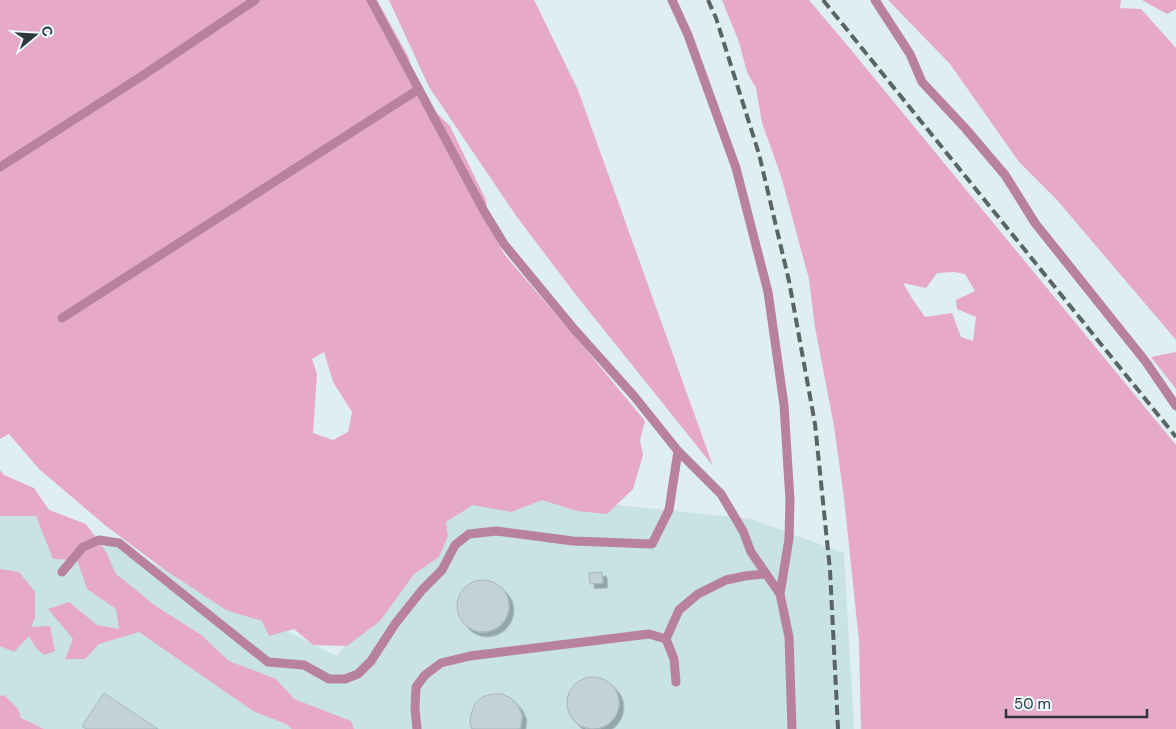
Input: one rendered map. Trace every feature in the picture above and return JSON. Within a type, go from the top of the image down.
[{"type":"lane","points":[[0,166],[142,76],[255,0]]},
{"type":"lane","points":[[371,0],[484,211],[504,244],[574,329],[634,396],[678,451],[721,494],[743,531],[751,552],[780,594]]},
{"type":"lane","points":[[672,0],[688,35],[736,168],[768,292],[784,405],[790,500],[789,539],[780,594],[789,637],[792,729]]},
{"type":"lane","points":[[875,0],[910,54],[922,82],[1005,175],[1036,223],[1146,362],[1176,406]]},
{"type":"lane","points":[[62,318],[419,89]]},
{"type":"lane","points":[[62,572],[83,546],[99,540],[119,543],[268,662],[304,665],[329,678],[344,679],[358,674],[371,661],[395,624],[422,590],[442,570],[455,545],[469,534],[496,531],[573,542],[652,544],[669,510],[678,451]]},
{"type":"lane","points":[[676,682],[674,659],[666,639],[678,610],[698,594],[726,580],[765,574]]},
{"type":"lane","points":[[418,729],[415,709],[416,687],[425,675],[441,662],[470,656],[649,634],[666,639]]},
{"type":"shaded area","points":[[0,0],[377,0],[409,58],[413,87],[417,94],[450,126],[486,200],[488,224],[504,254],[645,421],[640,440],[643,455],[633,489],[607,514],[577,511],[542,500],[511,512],[473,505],[446,522],[448,536],[439,557],[414,574],[380,621],[347,646],[313,645],[294,629],[269,636],[262,621],[226,610],[165,570],[106,526],[39,469],[9,434],[0,439]],"holes":[[[324,352],[333,382],[352,412],[348,432],[333,440],[313,433],[317,374],[312,359]]]},
{"type":"shaded area","points":[[389,0],[534,0],[578,90],[713,466],[576,295],[517,217],[429,87]]},
{"type":"shaded area","points":[[722,0],[809,0],[1176,445],[1176,729],[861,729],[859,641],[844,498],[834,426],[815,327],[809,279],[781,176],[762,123],[756,88],[747,72],[739,42]],"holes":[[[954,272],[965,274],[975,291],[956,300],[957,309],[976,317],[973,341],[961,337],[952,313],[925,317],[903,283],[926,288],[937,273]]]},
{"type":"shaded area","points":[[888,0],[1121,0],[1120,8],[1141,9],[1176,48],[1176,340],[1057,200],[1019,162],[950,64]]},
{"type":"shaded area","points":[[1142,0],[1176,0],[1176,9],[1167,14]]},
{"type":"shaded area","points":[[1176,352],[1176,389],[1151,357]]},
{"type":"shaded area","points":[[0,470],[4,475],[34,488],[49,510],[86,524],[106,552],[116,574],[157,607],[200,634],[229,661],[276,679],[294,699],[351,721],[354,729],[292,729],[286,724],[253,711],[139,632],[99,644],[85,659],[65,659],[73,639],[48,609],[69,602],[97,625],[119,629],[116,609],[87,589],[77,560],[53,559],[36,516],[0,515]]},
{"type":"shaded area","points":[[0,487],[337,656],[463,489],[752,519],[844,553],[854,729],[0,729]]},
{"type":"shaded area","points":[[0,569],[19,572],[35,592],[35,618],[31,627],[50,626],[55,651],[44,655],[36,648],[29,636],[14,652],[0,646]]},
{"type":"shaded area","points":[[4,695],[18,709],[21,718],[44,729],[0,729],[0,696]]},
{"type":"building","points":[[602,572],[603,583],[590,584],[589,573]]},
{"type":"building","points":[[483,580],[493,582],[501,588],[507,596],[509,606],[507,616],[501,624],[493,630],[483,632],[473,630],[465,624],[459,616],[457,606],[459,596],[465,588],[473,582]]},
{"type":"building","points":[[593,677],[603,679],[611,685],[617,693],[619,703],[617,713],[611,721],[603,727],[593,729],[583,727],[575,721],[569,713],[567,703],[569,693],[575,685],[583,679]]},
{"type":"building","points":[[104,693],[158,729],[86,729],[82,726]]},
{"type":"building","points":[[502,694],[511,698],[518,706],[522,715],[520,729],[472,729],[470,724],[471,714],[475,704],[482,697]]},
{"type":"railway","points":[[708,0],[716,18],[759,154],[789,281],[815,424],[830,570],[838,729]]},
{"type":"railway","points":[[823,0],[1176,437]]}]
